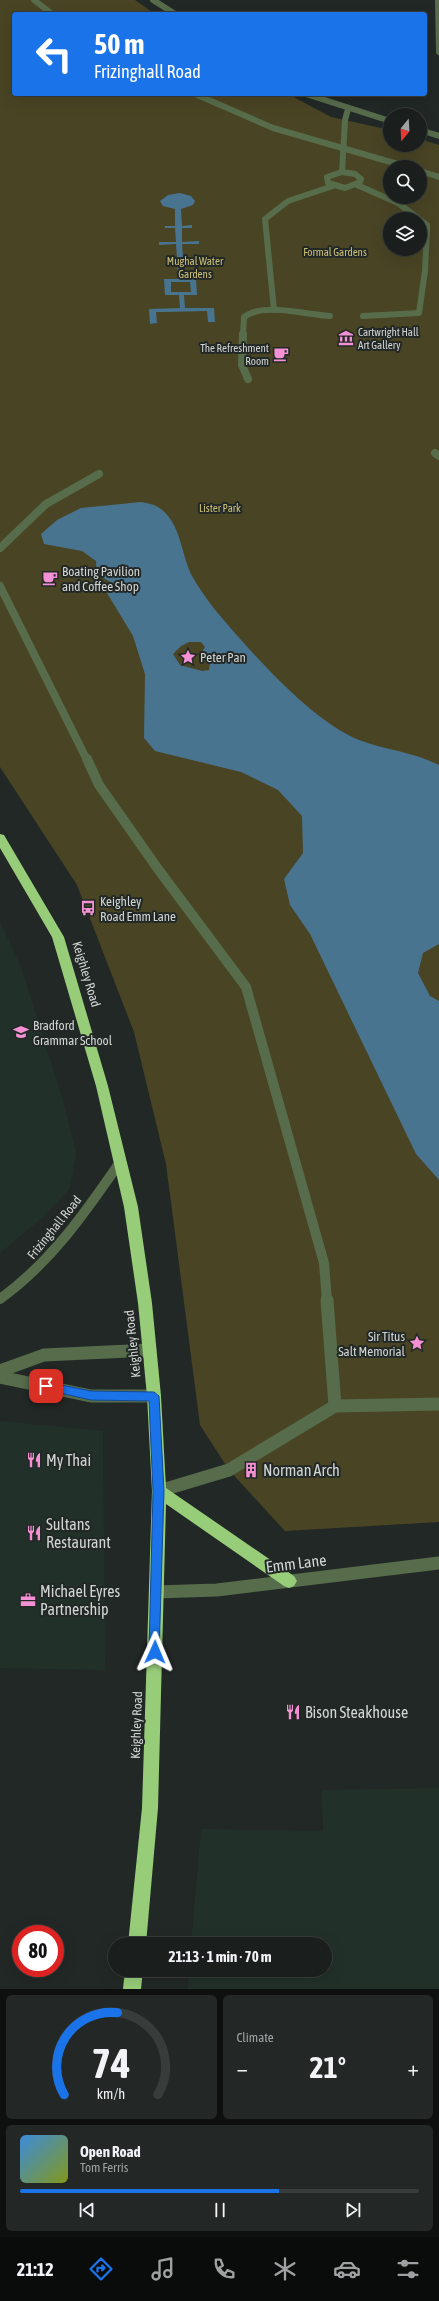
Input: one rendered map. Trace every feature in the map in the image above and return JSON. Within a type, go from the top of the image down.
[{"type":"highway","name":"Keighley Road","points":[[0,838],[58,937],[102,1086],[131,1207],[150,1350],[159,1491],[150,1808],[138,1937]]},
{"type":"highway","points":[[159,1491],[289,1581]]},
{"type":"highway","points":[[132,1989],[133,1977]]},
{"type":"street","points":[[34,0],[49,12]]},
{"type":"street","points":[[153,0],[172,12]]},
{"type":"street","points":[[438,0],[439,52]]},
{"type":"street","points":[[200,96],[273,128],[383,160]]},
{"type":"street","points":[[311,96],[348,110],[383,119]]},
{"type":"street","points":[[342,172],[345,120],[348,110]]},
{"type":"street","points":[[427,132],[439,136]]},
{"type":"street","points":[[357,185],[361,179],[359,176],[342,172],[327,177],[328,183],[333,186],[345,188],[357,185],[398,203],[410,212]]},
{"type":"street","points":[[427,173],[439,177]]},
{"type":"street","points":[[274,310],[265,219],[288,201],[333,186]]},
{"type":"street","points":[[363,316],[387,317],[400,313],[419,313],[426,256]]},
{"type":"street","points":[[248,379],[242,365],[244,318],[252,311],[294,311],[306,315],[330,316]]},
{"type":"street","points":[[0,548],[46,504],[99,474]]},
{"type":"street","points":[[0,586],[43,669],[99,785],[158,869],[246,988],[324,1263],[335,1406]]},
{"type":"street","name":"Frizinghall Road","points":[[0,1299],[20,1286],[48,1260],[74,1228],[120,1162]]},
{"type":"street","points":[[0,1371],[44,1355],[150,1350]]},
{"type":"street","points":[[0,1377],[91,1396],[154,1396]]},
{"type":"street","points":[[159,1491],[229,1470],[335,1406],[439,1404]]},
{"type":"street","name":"Emm Lane","points":[[156,1592],[217,1590],[439,1563]]},
{"type":"shaded area","name":"Bradford Grammar School","points":[[0,922],[21,967],[62,1097],[76,1153],[70,1188],[43,1217],[0,1253]]},
{"type":"shaded area","points":[[0,1421],[103,1431],[105,1670],[0,1668]]},
{"type":"shaded area","points":[[439,1788],[439,1989],[188,1989],[189,1977],[332,1977],[332,1937],[192,1937],[201,1829],[323,1831],[322,1790]]},
{"type":"green space","name":"Lister Park","points":[[0,0],[135,0],[152,12],[12,12],[12,96],[292,96],[331,117],[383,128],[383,152],[427,152],[427,141],[439,145],[439,1522],[285,1531],[229,1470],[200,1425],[166,1164],[134,1032],[77,885],[0,767]]},
{"type":"water","points":[[180,193],[191,196],[195,201],[193,205],[181,209],[182,226],[192,225],[192,228],[182,228],[182,242],[199,241],[199,244],[182,244],[183,258],[193,258],[193,260],[183,260],[183,279],[196,279],[197,295],[184,295],[185,308],[214,308],[215,322],[208,322],[207,311],[156,312],[157,323],[150,324],[149,309],[180,308],[179,295],[165,295],[164,279],[178,279],[177,260],[167,261],[166,258],[177,258],[176,244],[159,245],[159,242],[176,242],[175,228],[165,228],[165,226],[175,226],[175,209],[163,206],[160,201],[168,195]],"holes":[[[171,282],[190,282],[191,292],[171,292]]]},
{"type":"water","points":[[141,502],[158,507],[166,513],[176,529],[188,568],[210,603],[263,664],[301,701],[340,730],[359,740],[420,757],[439,765],[439,944],[423,953],[418,973],[430,996],[439,1001],[439,1180],[416,1154],[310,934],[290,905],[284,879],[303,853],[302,816],[278,790],[241,772],[155,751],[144,738],[145,674],[133,636],[107,593],[117,586],[97,574],[96,561],[82,551],[44,544],[41,534],[57,520],[81,508]],"holes":[[[189,642],[201,642],[205,647],[201,654],[201,659],[210,663],[209,670],[202,671],[180,665],[173,654],[181,646]]]},
{"type":"place","name":"Cartwright Hall Art Gallery","points":[[346,338]]},
{"type":"place","name":"The Refreshment Room","points":[[281,354]]},
{"type":"place","name":"Boating Pavilion and Coffee Shop","points":[[50,578]]},
{"type":"place","name":"Peter Pan","points":[[188,657]]},
{"type":"place","name":"Keighley Road Emm Lane","points":[[88,908]]},
{"type":"place","name":"Bradford Grammar School","points":[[21,1032]]},
{"type":"place","name":"Sir Titus Salt Memorial","points":[[417,1343]]},
{"type":"place","name":"My Thai","points":[[34,1460]]},
{"type":"place","name":"Norman Arch","points":[[251,1470]]},
{"type":"place","name":"Sultans Restaurant","points":[[34,1533]]},
{"type":"place","name":"Michael Eyres Partnership","points":[[28,1600]]},
{"type":"place","name":"Bison Steakhouse","points":[[293,1712]]},
{"type":"route","points":[[46,1386],[91,1396],[154,1396],[159,1491],[155,1652]]},
{"type":"park label","name":"Formal Gardens","points":[[335,252]]},
{"type":"park label","name":"Mughal Water Gardens","points":[[195,267]]}]
